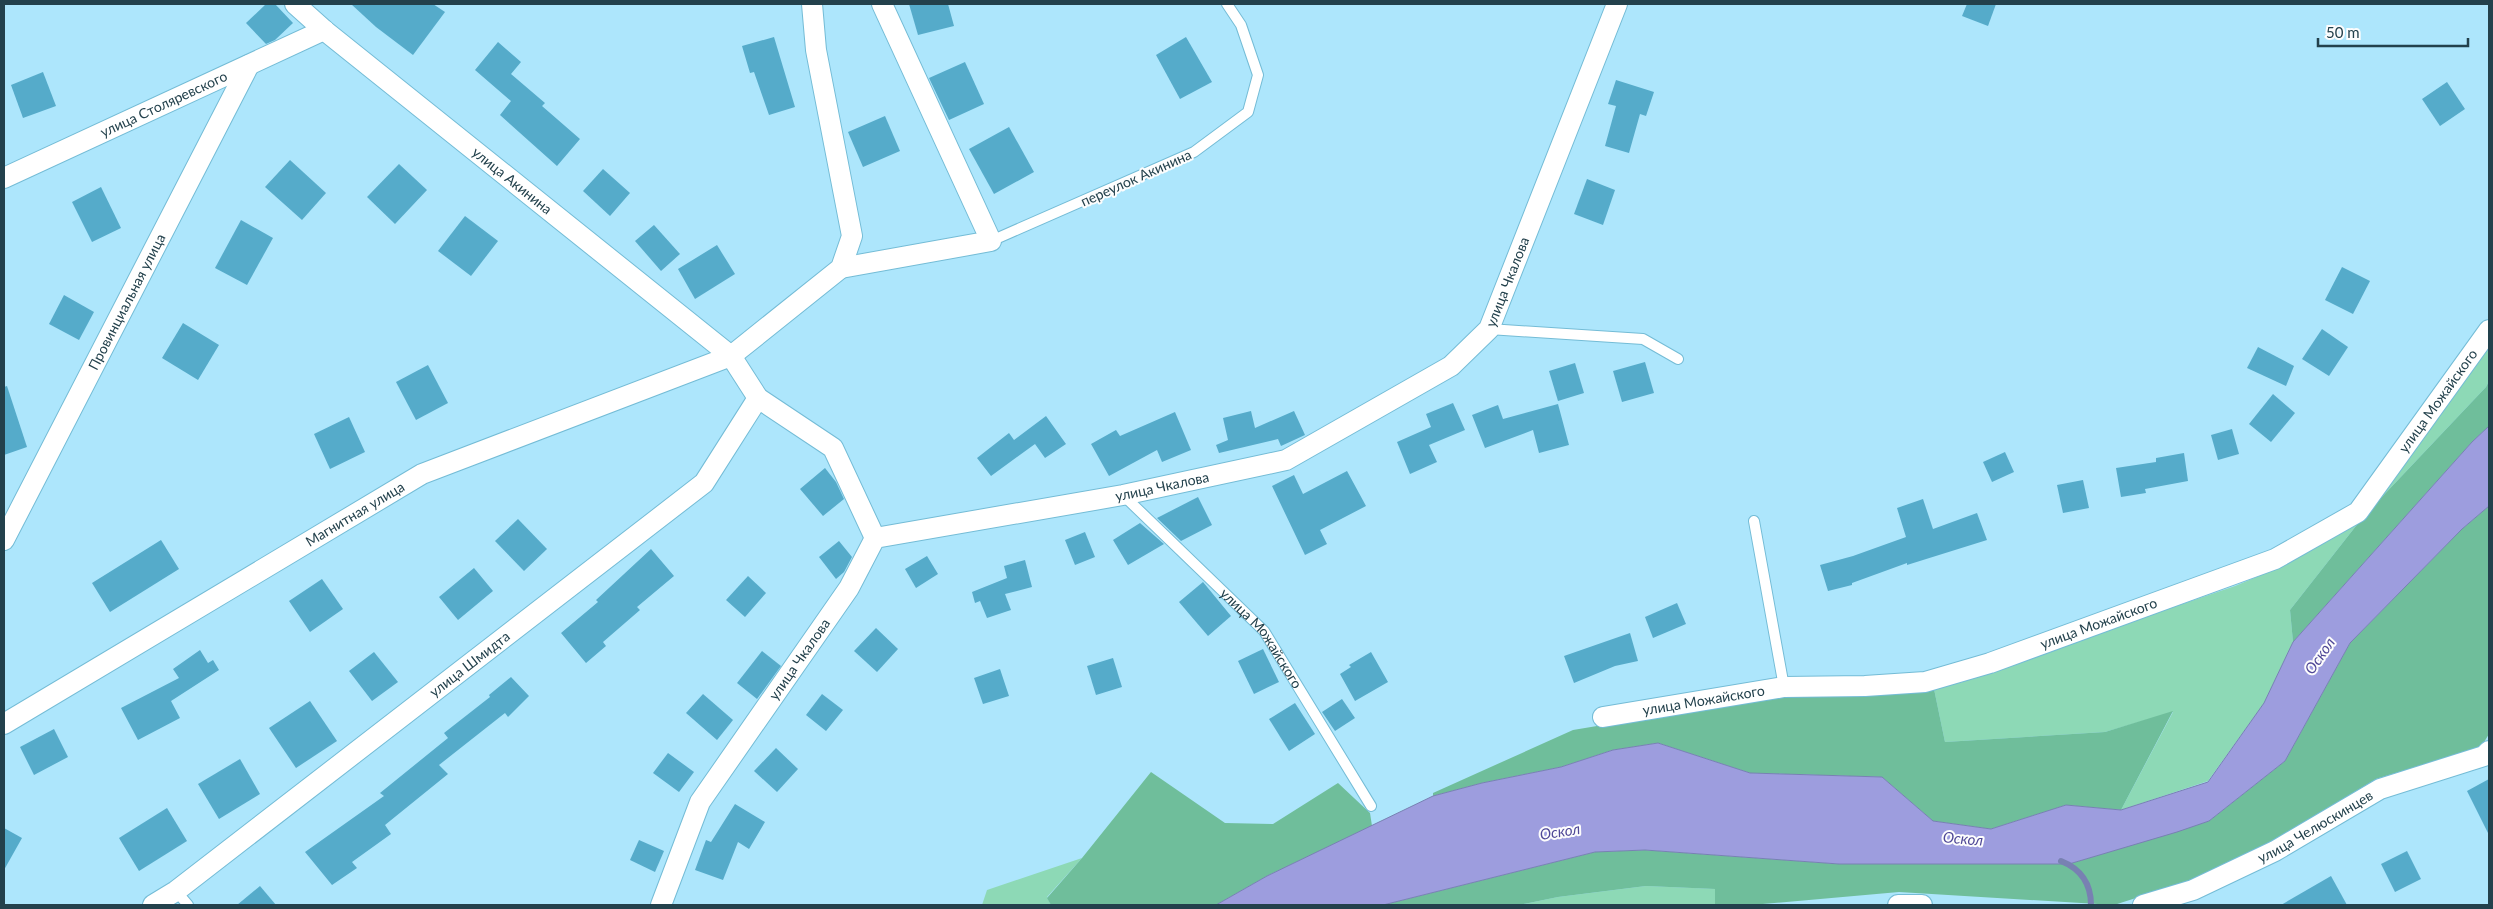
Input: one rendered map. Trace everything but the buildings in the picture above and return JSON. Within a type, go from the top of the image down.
[{"type":"street","name":"улица Акинина","points":[[294,4],[731,356],[758,398],[833,448],[876,538]]},
{"type":"street","points":[[812,4],[816,50],[852,236],[841,268]]},
{"type":"street","points":[[731,356],[841,268],[991,242],[882,4]]},
{"type":"street","name":"улица Чкалова","points":[[661,905],[700,802],[849,588],[876,538],[1123,495],[1286,460],[1451,366],[1489,328],[1617,4]]},
{"type":"street","name":"улица Столяревского","points":[[4,178],[324,30]]},
{"type":"street","name":"Провинциальная улица","points":[[4,540],[249,65]]},
{"type":"street","name":"улица Можайского","points":[[1603,718],[1784,687],[1865,686],[1925,682],[1990,663],[2275,559],[2358,512],[2489,330]]},
{"type":"street","name":"Магнитная улица","points":[[4,724],[422,474],[731,356]]},
{"type":"street","name":"улица Шмидта","points":[[154,905],[182,898],[704,483],[758,398]]},
{"type":"street","name":"улица Челюскинцев","points":[[2143,905],[2193,890],[2275,850],[2380,789],[2484,756],[2489,752]]},
{"type":"street","points":[[1898,905],[1922,905]]},
{"type":"lane","name":"переулок Акинина","points":[[991,242],[1194,152],[1248,112],[1258,75],[1241,25],[1227,4]]},
{"type":"lane","points":[[1489,328],[1643,339],[1678,359]]},
{"type":"lane","name":"улица Можайского","points":[[1123,495],[1264,630],[1371,806]]},
{"type":"lane","points":[[1754,521],[1784,687]]},
{"type":"green space","points":[[2489,341],[2489,381],[2486,387],[2363,517]]},
{"type":"green space","points":[[2489,381],[2489,426],[2472,442],[2293,642],[2290,610],[2363,517],[2486,387]]},
{"type":"green space","points":[[2489,506],[2489,734],[2481,747],[2376,779],[2267,845],[2186,882],[2114,905],[1899,892],[1751,905],[1715,905],[1715,889],[1646,886],[1558,897],[1519,905],[1383,905],[1595,852],[1645,850],[1839,864],[2069,864],[2209,821],[2285,761],[2350,643],[2462,529]]},
{"type":"green space","points":[[2363,517],[2290,610],[2293,642],[2264,703],[2208,781],[2121,810],[2173,712],[2105,732],[1945,742],[1934,689],[2235,586],[2278,568]]},
{"type":"green space","points":[[1934,689],[1945,742],[2105,732],[2173,711],[2121,810],[2066,805],[1991,829],[1933,821],[1882,777],[1750,773],[1658,743],[1613,750],[1561,767],[1482,783],[1433,796],[1433,793],[1573,730],[1777,696]]},
{"type":"green space","points":[[1151,772],[1225,823],[1273,824],[1338,783],[1370,813],[1372,826],[1267,876],[1216,905],[1051,905],[1047,898],[1082,858]]},
{"type":"green space","points":[[1082,858],[1047,897],[1051,905],[982,905],[987,890]]},
{"type":"green space","points":[[1646,886],[1716,889],[1715,905],[1519,905],[1558,897]]},
{"type":"water","name":"Оскол","points":[[2489,426],[2489,506],[2462,529],[2350,643],[2285,761],[2209,821],[2069,864],[1839,864],[1645,850],[1595,852],[1383,905],[1216,905],[1267,876],[1433,796],[1482,783],[1561,767],[1613,750],[1658,743],[1750,773],[1882,777],[1933,821],[1991,829],[2066,805],[2121,810],[2208,782],[2264,703],[2293,642],[2472,442]]},
{"type":"waterway","points":[[2061,861],[2074,868],[2083,878],[2089,890],[2091,905]]}]
